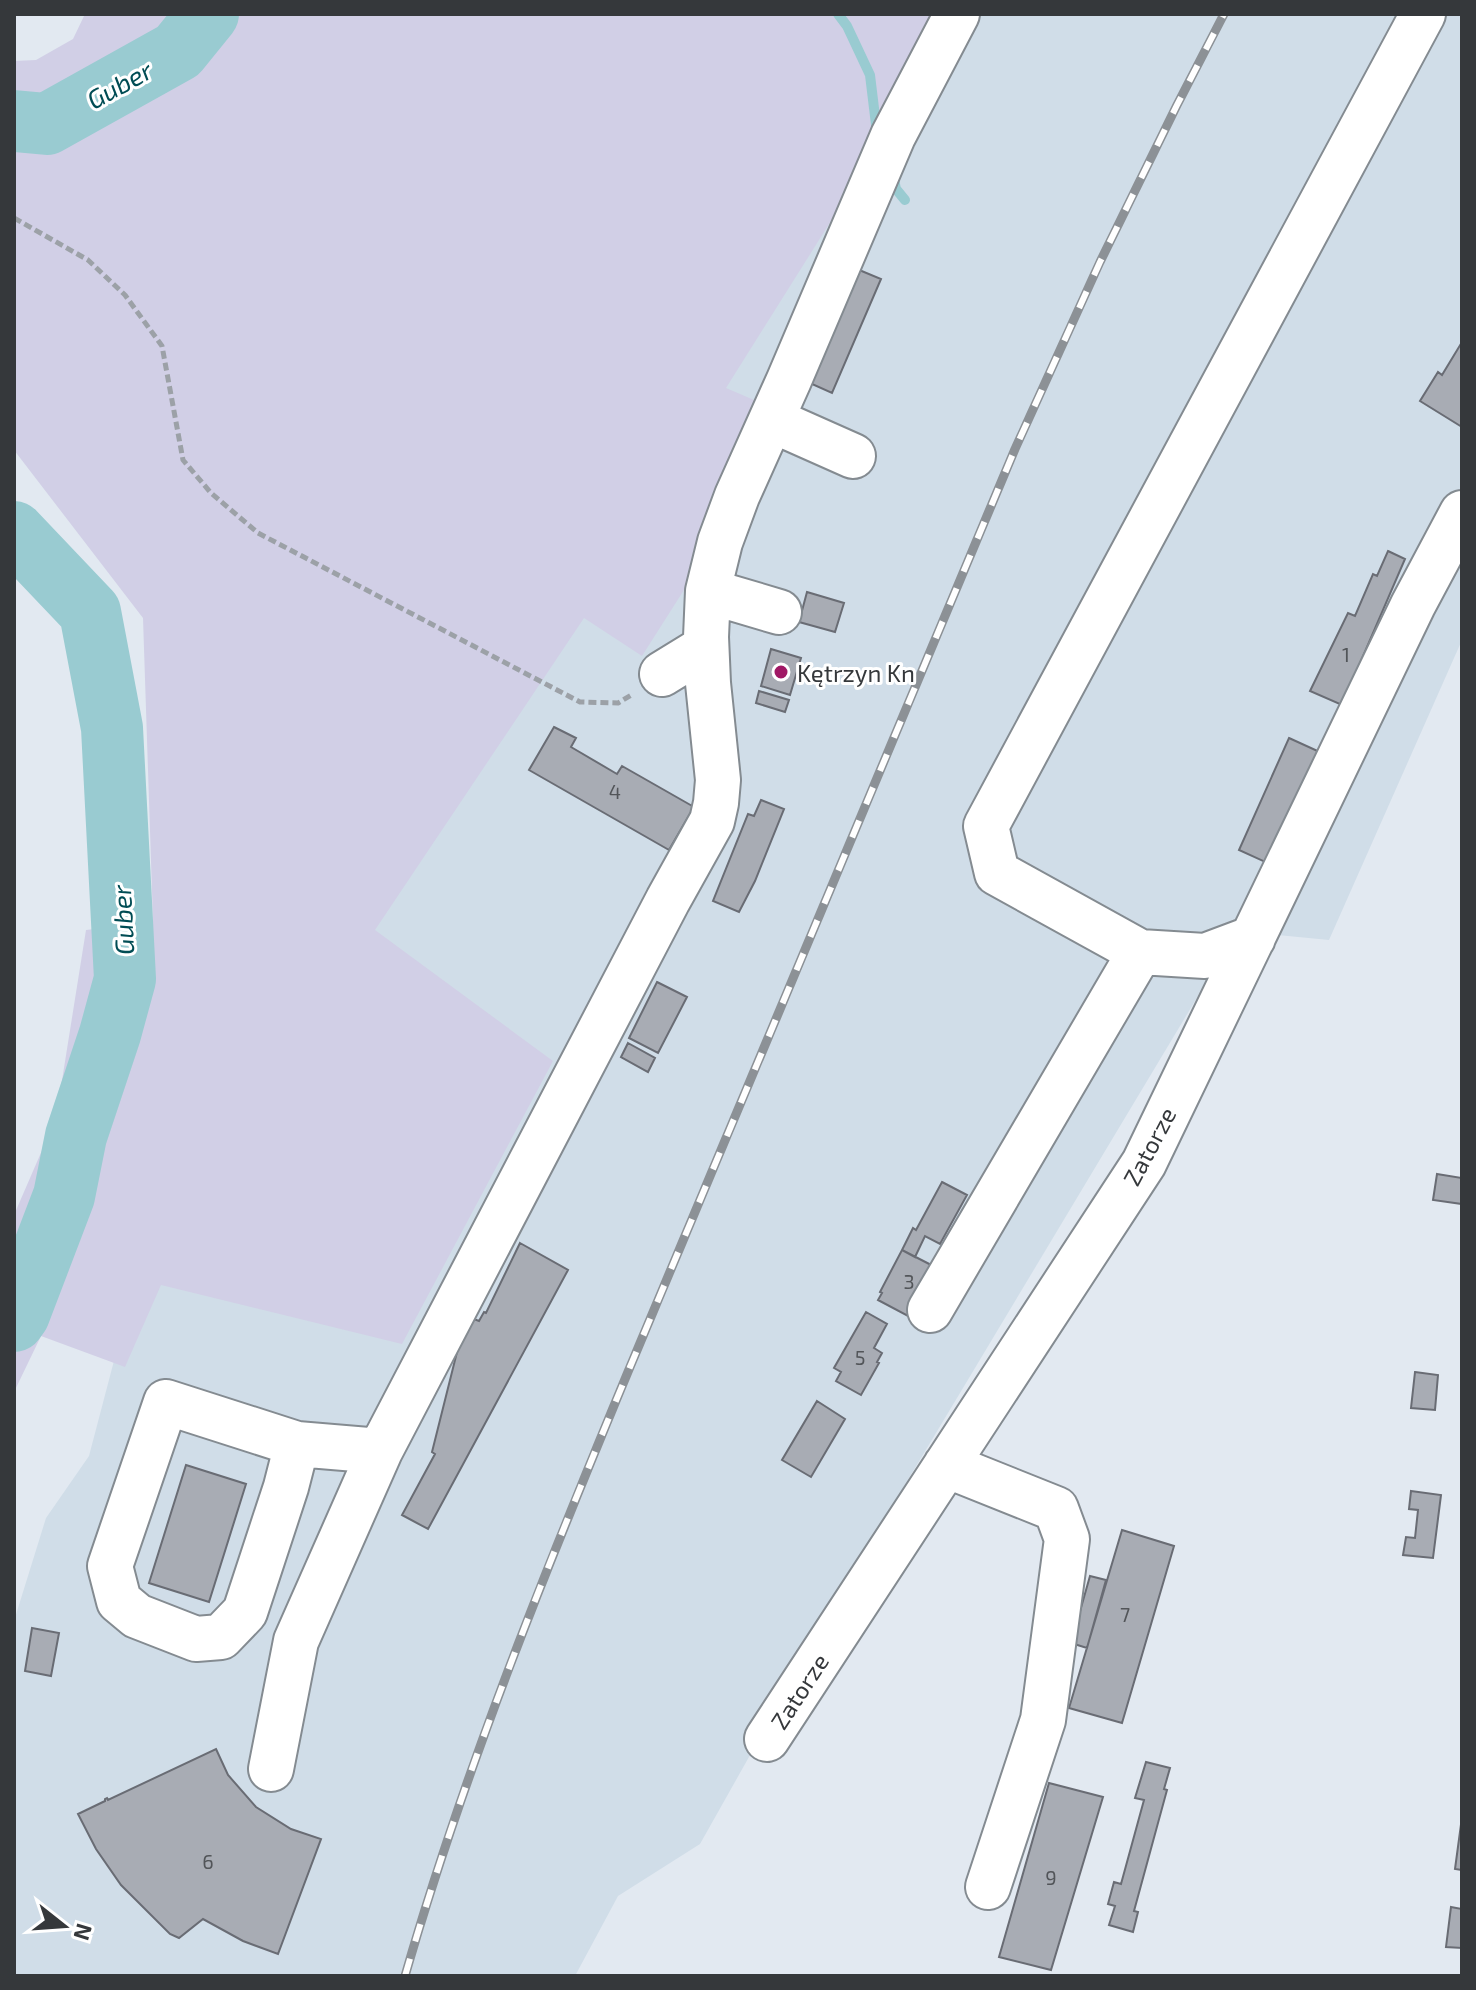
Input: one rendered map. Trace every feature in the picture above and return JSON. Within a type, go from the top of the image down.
[{"type":"street","points":[[271,1769],[296,1641],[380,1451],[660,914],[712,821],[718,780],[706,647],[708,591],[716,554],[729,517],[893,136],[957,14]]},
{"type":"street","points":[[1253,938],[1205,956],[1140,952],[997,873],[986,826],[1423,14]]},
{"type":"street","points":[[772,420],[853,456]]},
{"type":"street","name":"Zatorze","points":[[767,1739],[1144,1163],[1413,605],[1462,513]]},
{"type":"street","points":[[708,591],[779,612]]},
{"type":"street","points":[[662,674],[706,647]]},
{"type":"street","points":[[930,1310],[1140,952]]},
{"type":"street","points":[[297,1444],[245,1612],[221,1637],[196,1639],[137,1616],[119,1601],[110,1566],[166,1402],[297,1444],[380,1451]]},
{"type":"street","points":[[946,1465],[1056,1509],[1067,1539],[1043,1720],[988,1887]]},
{"type":"path","points":[[14,218],[88,260],[125,295],[162,346],[183,460],[211,493],[258,533],[580,702],[618,703],[662,674]]},
{"type":"shaded area","points":[[85,14],[961,14],[726,388],[794,417],[642,656],[584,618],[375,930],[553,1061],[402,1344],[161,1285],[125,1367],[41,1336],[14,1392],[14,1215],[56,1118],[86,930],[153,922],[143,618],[14,450],[14,61],[36,60],[73,39]]},
{"type":"shaded area","points":[[918,14],[1462,14],[1462,640],[1329,940],[1237,931],[861,1558],[700,1844],[618,1896],[575,1976],[14,1976],[14,1621],[46,1518],[89,1456],[204,1018]]},
{"type":"building","points":[[852,267],[881,279],[832,393],[803,380]]},
{"type":"building","points":[[1462,342],[1462,427],[1420,401],[1438,372],[1442,375]]},
{"type":"building","points":[[1388,551],[1405,559],[1342,705],[1310,691],[1348,613],[1355,616],[1373,574],[1377,576]]},
{"type":"building","name":"Kętrzyn Kn","points":[[807,592],[844,603],[835,632],[799,622]]},
{"type":"building","name":"Kętrzyn Kn","points":[[771,649],[801,658],[790,695],[761,686]]},
{"type":"building","name":"Kętrzyn Kn","points":[[759,691],[789,700],[785,712],[756,703]]},
{"type":"building","points":[[554,727],[576,738],[571,747],[617,774],[622,766],[694,807],[669,850],[529,770]]},
{"type":"building","points":[[1289,738],[1322,753],[1272,865],[1239,850]]},
{"type":"building","points":[[761,800],[784,809],[739,912],[713,901],[748,814],[754,816]]},
{"type":"building","points":[[657,982],[687,997],[658,1053],[629,1038]]},
{"type":"building","points":[[628,1043],[655,1058],[648,1072],[621,1057]]},
{"type":"building","points":[[1437,1174],[1462,1178],[1462,1204],[1433,1200]]},
{"type":"building","points":[[942,1182],[967,1195],[940,1244],[925,1236],[915,1257],[902,1250]]},
{"type":"building","points":[[520,1243],[568,1270],[428,1529],[402,1515],[435,1454],[432,1452],[466,1316],[479,1321],[486,1313]]},
{"type":"building","points":[[902,1250],[939,1269],[908,1316],[878,1300]]},
{"type":"building","points":[[866,1312],[887,1324],[874,1348],[882,1353],[879,1363],[861,1395],[836,1381],[841,1372],[834,1368]]},
{"type":"building","points":[[1415,1372],[1438,1375],[1435,1410],[1411,1408]]},
{"type":"building","points":[[817,1401],[845,1419],[811,1477],[782,1460]]},
{"type":"building","points":[[186,1465],[246,1484],[209,1602],[149,1583]]},
{"type":"building","points":[[1411,1491],[1441,1495],[1433,1558],[1403,1555],[1406,1537],[1415,1538],[1418,1510],[1409,1509]]},
{"type":"building","points":[[1122,1530],[1174,1546],[1122,1723],[1069,1708]]},
{"type":"building","points":[[1090,1576],[1106,1580],[1087,1648],[1071,1643]]},
{"type":"building","points":[[32,1628],[59,1633],[51,1676],[25,1671]]},
{"type":"building","points":[[216,1749],[228,1775],[256,1807],[291,1829],[321,1839],[278,1954],[243,1941],[203,1919],[179,1938],[170,1934],[121,1885],[96,1849],[78,1814]]},
{"type":"building","points":[[1146,1762],[1170,1768],[1164,1789],[1167,1790],[1134,1911],[1138,1912],[1133,1932],[1109,1925],[1115,1906],[1108,1904],[1114,1882],[1121,1884],[1144,1800],[1135,1798]]},
{"type":"building","points":[[1049,1783],[1103,1797],[1051,1970],[999,1957]]},
{"type":"building","points":[[1462,1817],[1462,1870],[1455,1869]]},
{"type":"building","points":[[1451,1907],[1462,1909],[1462,1948],[1446,1947]]},
{"type":"waterway","name":"Guber","points":[[14,121],[47,124],[178,51],[208,14]]},
{"type":"waterway","points":[[838,14],[870,75],[877,133]]},
{"type":"waterway","points":[[893,175],[896,189],[905,200]]},
{"type":"waterway","name":"Guber","points":[[14,532],[90,612],[112,728],[125,979],[76,1136],[64,1196],[14,1321]]},
{"type":"railway","points":[[405,1976],[428,1898],[481,1745],[538,1593],[630,1367],[1015,449],[1100,262],[1224,14]]},
{"type":"place","name":"Kętrzyn Kn","points":[[781,672]]}]
